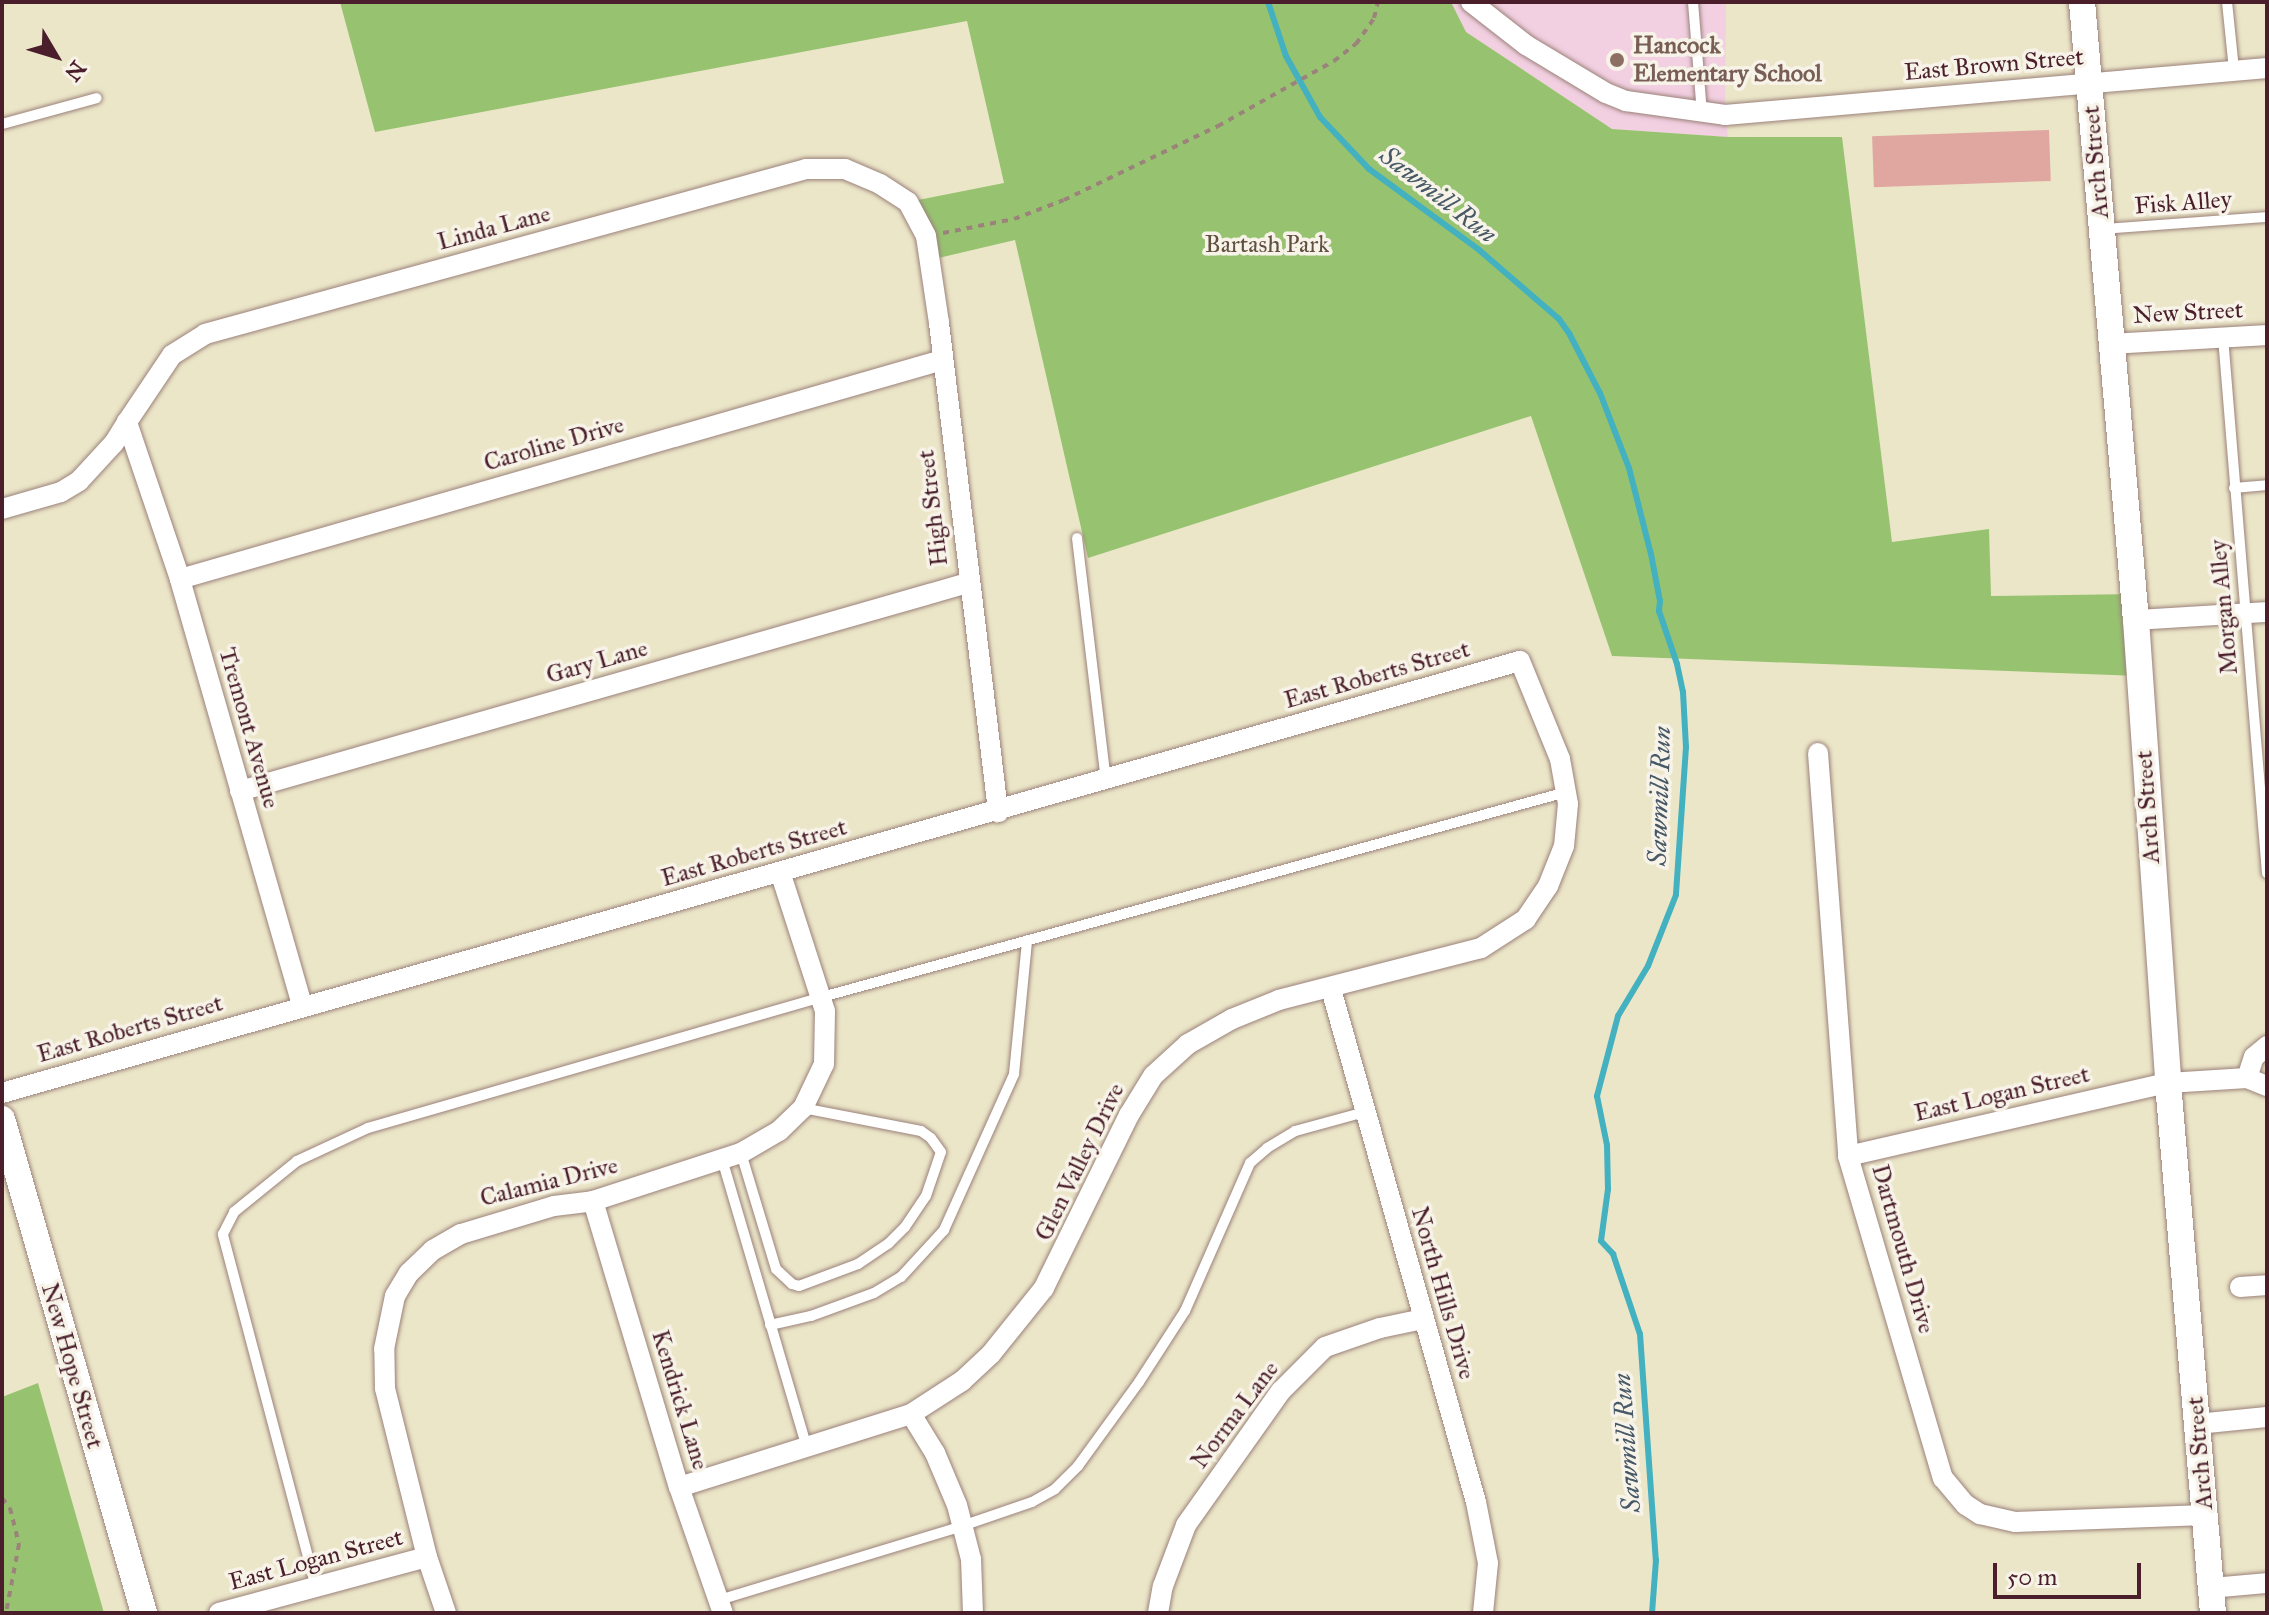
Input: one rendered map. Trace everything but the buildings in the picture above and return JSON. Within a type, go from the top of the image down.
[{"type":"street","name":"East Brown Street","points":[[1471,2],[1536,52],[1606,93],[1626,101],[1725,115],[2267,68]]},
{"type":"street","name":"Arch Street","points":[[2082,2],[2136,620],[2168,1083],[2212,1600]]},
{"type":"street","name":"Linda Lane","points":[[2,509],[61,492],[79,481],[114,443],[172,355],[205,334],[806,169],[845,169],[880,184],[908,202]]},
{"type":"street","name":"High Street","points":[[908,202],[926,236],[998,812]]},
{"type":"street","name":"New Street","points":[[2111,344],[2267,335]]},
{"type":"street","name":"Caroline Drive","points":[[180,579],[942,360]]},
{"type":"street","name":"Tremont Avenue","points":[[127,422],[180,579],[302,1005]]},
{"type":"street","name":"Gary Lane","points":[[240,791],[968,583]]},
{"type":"street","points":[[2136,620],[2267,612]]},
{"type":"street","name":"East Roberts Street","points":[[2,1093],[302,1005],[998,812],[1520,661]]},
{"type":"street","name":"Glen Valley Drive","points":[[679,1487],[911,1414],[962,1381],[991,1354],[1036,1298],[1061,1260],[1129,1115],[1153,1076],[1188,1044],[1232,1019],[1279,1000],[1481,948],[1526,919],[1548,886],[1564,846],[1566,792],[1560,759],[1520,661]]},
{"type":"street","name":"Dartmouth Drive","points":[[1818,753],[1848,1156],[1943,1478],[1966,1505],[1980,1514],[2015,1522],[2205,1515]]},
{"type":"street","name":"Calamia Drive","points":[[446,1613],[427,1557],[385,1388],[384,1349],[395,1296],[409,1273],[433,1250],[461,1234],[554,1206],[593,1201],[731,1156],[779,1131],[803,1108],[824,1064],[827,1037],[822,997],[780,872]]},
{"type":"street","name":"North Hills Drive","points":[[1331,989],[1476,1502],[1488,1563],[1483,1613]]},
{"type":"street","points":[[2267,1046],[2254,1057],[2247,1078],[2267,1086]]},
{"type":"street","name":"East Logan Street","points":[[1848,1156],[2168,1083],[2247,1078]]},
{"type":"street","name":"New Hope Street","points":[[2,1119],[9,1175],[144,1613]]},
{"type":"street","name":"Kendrick Lane","points":[[593,1201],[679,1487],[721,1606]]},
{"type":"street","points":[[2240,1287],[2267,1285]]},
{"type":"street","name":"Norma Lane","points":[[1158,1613],[1163,1586],[1186,1525],[1281,1391],[1325,1347],[1380,1328],[1423,1319]]},
{"type":"street","points":[[911,1414],[935,1453],[962,1526],[971,1559],[973,1613]]},
{"type":"street","points":[[2197,1424],[2267,1417]]},
{"type":"street","name":"East Logan Street","points":[[219,1613],[427,1557]]},
{"type":"street","points":[[2212,1600],[2267,1583]]},
{"type":"lane","points":[[1693,2],[1702,113]]},
{"type":"lane","points":[[2227,2],[2234,70]]},
{"type":"lane","points":[[2,124],[97,98]]},
{"type":"lane","name":"Fisk Alley","points":[[2101,229],[2267,217]]},
{"type":"lane","name":"Morgan Alley","points":[[2223,337],[2243,613],[2267,873]]},
{"type":"lane","points":[[2234,488],[2267,485]]},
{"type":"lane","points":[[1077,538],[1106,780]]},
{"type":"lane","points":[[316,1587],[223,1234],[234,1212],[297,1161],[368,1128],[822,997],[1566,792]]},
{"type":"lane","points":[[770,1325],[811,1316],[874,1293],[901,1277],[944,1230],[1014,1074],[1027,941]]},
{"type":"lane","points":[[731,1156],[776,1269],[792,1284],[799,1286],[835,1273],[888,1244],[905,1227],[926,1196],[941,1152],[931,1138],[921,1131],[803,1108]]},
{"type":"lane","points":[[721,1606],[1032,1502],[1055,1489],[1078,1466],[1139,1382],[1185,1311],[1250,1163],[1295,1131],[1322,1121],[1365,1112]]},
{"type":"lane","points":[[731,1156],[770,1325],[807,1447]]},
{"type":"path","points":[[926,236],[1014,219],[1064,200],[1218,126],[1356,44],[1374,18],[1378,2]]},
{"type":"path","points":[[2,1498],[10,1508],[19,1544],[6,1613]]},
{"type":"shaded area","name":"Hancock Elementary School","points":[[1451,2],[1726,2],[1725,115],[1728,137],[1612,129],[1466,32]]},
{"type":"green space","name":"Bartash Park","points":[[340,2],[1451,2],[1466,32],[1612,129],[1728,137],[1842,137],[1892,542],[1989,529],[1991,596],[2134,594],[2139,676],[1612,656],[1531,416],[1088,558],[1015,240],[930,260],[908,202],[1004,183],[967,21],[375,132]]},
{"type":"green space","points":[[38,1383],[104,1613],[2,1613],[2,1397]]},
{"type":"waterway","name":"Sawmill Run","points":[[1268,2],[1286,56],[1320,117],[1369,169],[1478,249],[1559,319],[1600,393],[1629,468],[1651,554],[1659,611],[1683,692],[1686,747],[1676,895],[1648,966],[1618,1016],[1597,1096],[1607,1145],[1608,1189],[1601,1241],[1613,1254],[1640,1334],[1656,1560],[1652,1613]]},
{"type":"place","name":"Hancock Elementary School","points":[[1617,60]]}]
